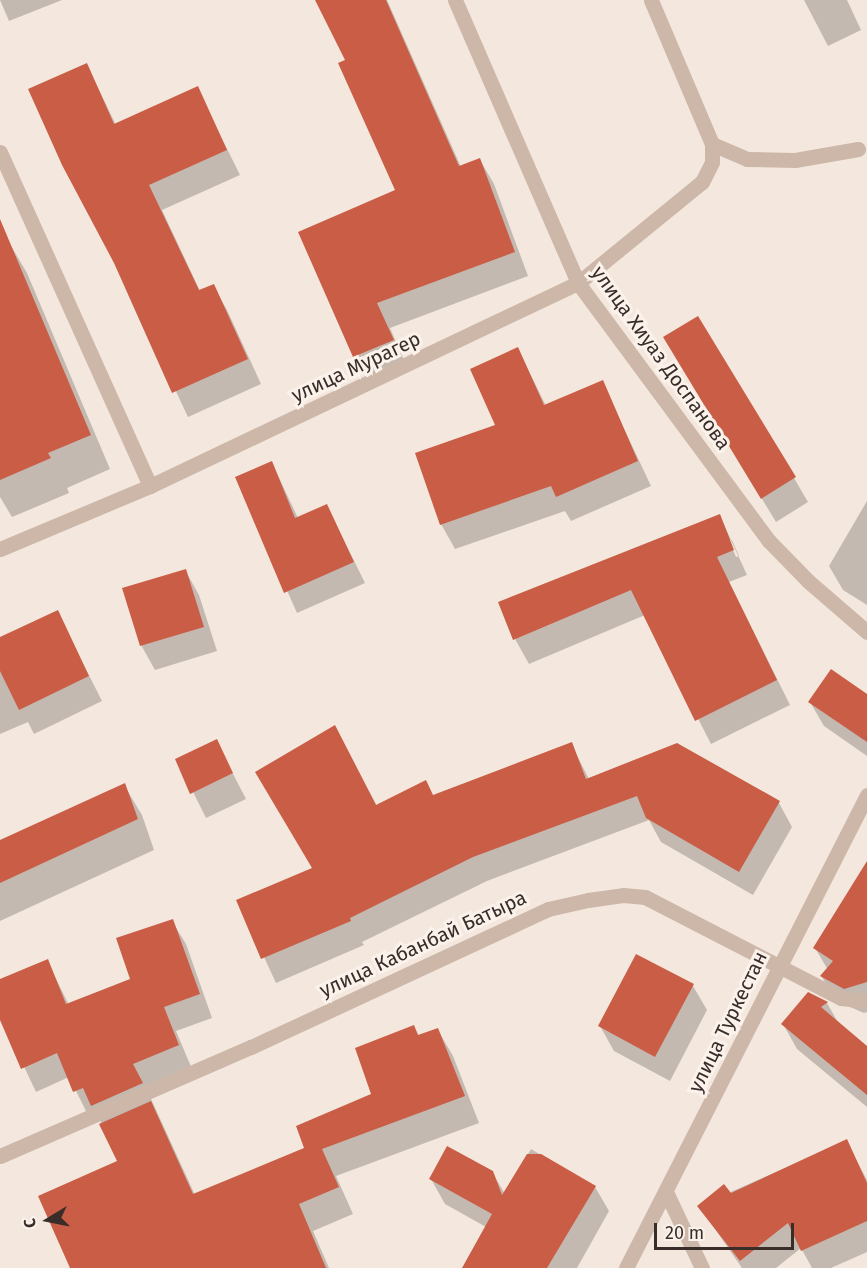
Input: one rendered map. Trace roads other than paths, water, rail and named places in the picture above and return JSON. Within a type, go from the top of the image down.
[{"type":"street","name":"улица Хиуаз Доспанова","points":[[454,0],[578,284],[769,541],[808,581],[867,632]]},
{"type":"street","points":[[651,0],[712,144],[747,159],[795,160],[858,149]]},
{"type":"street","name":"улица Мурагер","points":[[0,549],[150,486],[578,284],[702,183],[712,162],[712,144]]},
{"type":"street","points":[[0,152],[150,486]]},
{"type":"street","name":"улица Туркестан","points":[[626,1268],[667,1194],[778,966],[867,795]]},
{"type":"street","name":"улица Кабанбай Батыра","points":[[0,1156],[251,1047],[548,909],[623,895],[645,897],[841,998],[867,1001]]},
{"type":"street","points":[[667,1194],[702,1268]]}]
